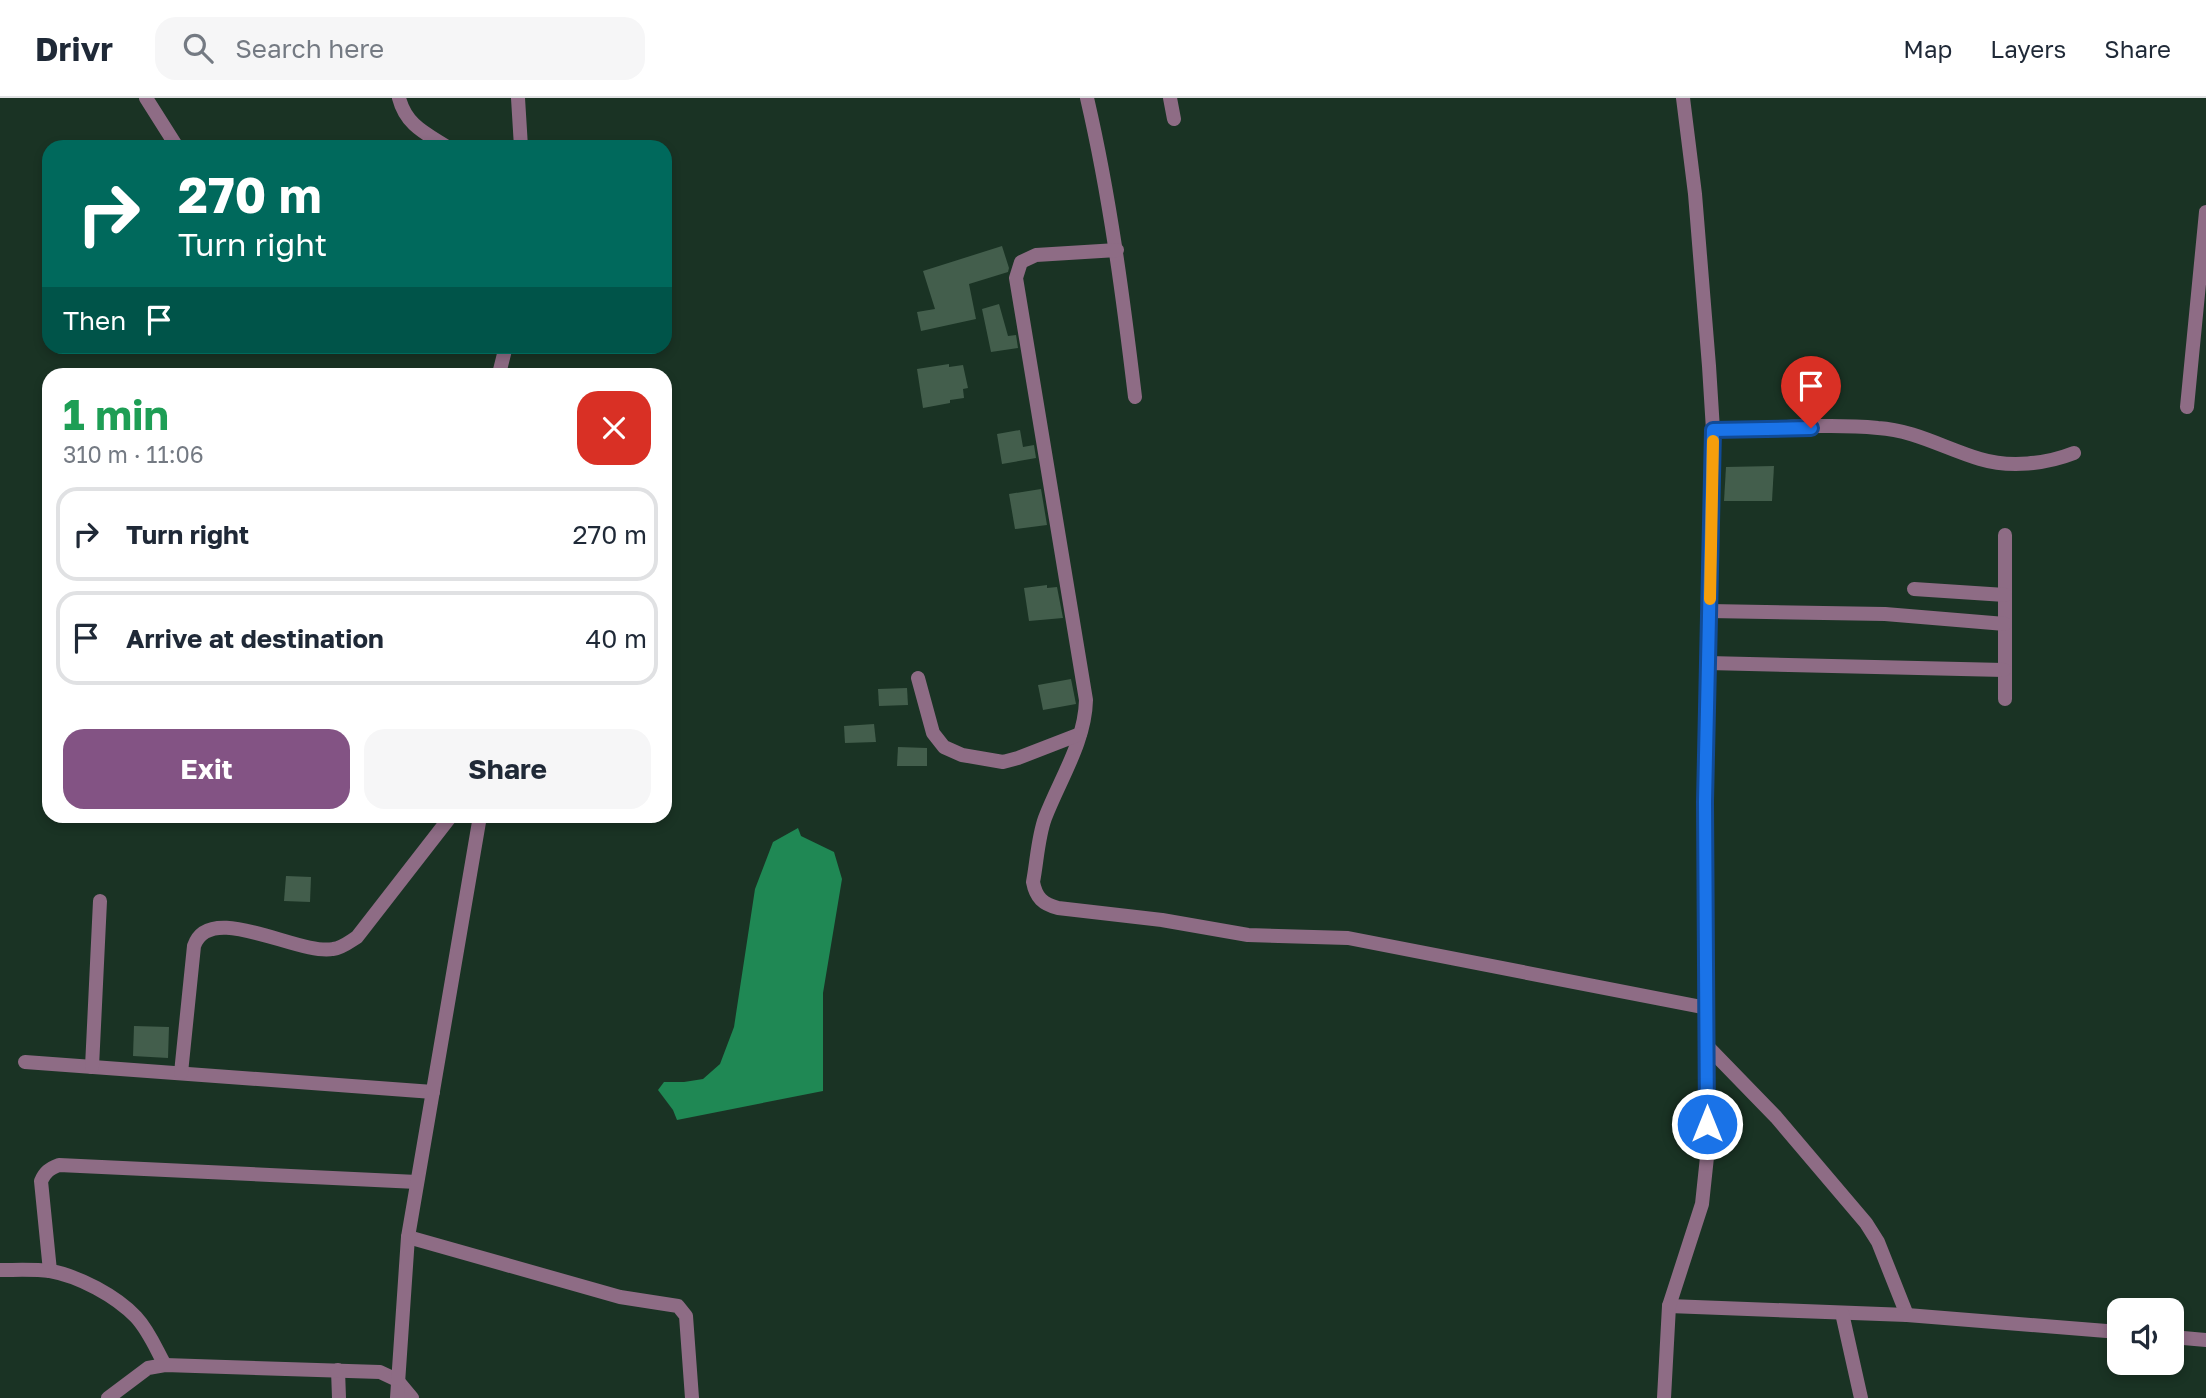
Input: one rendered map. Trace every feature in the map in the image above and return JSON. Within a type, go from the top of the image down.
[{"type":"street","points":[[146,98],[173,140]]},
{"type":"street","points":[[400,98],[405,116],[436,140]]},
{"type":"street","points":[[518,98],[521,140]]},
{"type":"street","points":[[1087,98],[1117,250],[1135,397]]},
{"type":"street","points":[[1170,98],[1174,119]]},
{"type":"street","points":[[1664,1398],[1669,1307],[1702,1204],[1707,1157],[1705,802],[1713,430],[1696,207],[1683,98]]},
{"type":"street","points":[[2187,407],[2206,212]]},
{"type":"street","points":[[1117,250],[1036,255],[1021,261],[1016,278],[1084,681],[1086,715],[1045,820],[1033,882],[1040,899],[1047,905],[1162,920],[1248,935],[1348,938],[1707,1008]]},
{"type":"street","points":[[1713,430],[1881,428],[1924,438],[1979,459],[2001,462],[2045,463],[2074,453]]},
{"type":"street","points":[[2005,535],[2005,699]]},
{"type":"street","points":[[1914,589],[2004,595]]},
{"type":"street","points":[[1709,611],[1885,614],[2005,624]]},
{"type":"street","points":[[1708,663],[2004,670]]},
{"type":"street","points":[[918,678],[933,733],[944,747],[962,755],[1003,762],[1080,734]]},
{"type":"street","points":[[181,1073],[194,946],[201,933],[220,927],[242,930],[305,948],[332,950],[341,947],[357,937],[446,823]]},
{"type":"street","points":[[397,1398],[408,1237],[479,823]]},
{"type":"street","points":[[92,1067],[100,901]]},
{"type":"street","points":[[1707,1046],[1776,1117],[1866,1223],[1878,1242],[1907,1315]]},
{"type":"street","points":[[26,1062],[433,1091]]},
{"type":"street","points":[[50,1271],[41,1181],[44,1173],[59,1166],[417,1182]]},
{"type":"street","points":[[408,1237],[620,1297],[678,1306],[685,1316],[692,1398]]},
{"type":"street","points":[[0,1270],[50,1271],[103,1292],[122,1304],[138,1319],[165,1365]]},
{"type":"street","points":[[1669,1307],[1907,1315],[2107,1331]]},
{"type":"street","points":[[1843,1312],[1861,1398]]},
{"type":"street","points":[[2184,1338],[2206,1340]]},
{"type":"street","points":[[108,1398],[148,1368],[165,1365],[380,1372],[397,1380],[412,1398]]},
{"type":"street","points":[[338,1370],[339,1398]]},
{"type":"shaded area","points":[[798,828],[801,836],[834,852],[842,879],[823,993],[823,1091],[677,1120],[658,1090],[664,1082],[703,1079],[720,1064],[734,1027],[755,889],[773,842]]},
{"type":"building","points":[[1002,246],[1008,272],[969,284],[976,319],[921,331],[917,312],[935,309],[923,271]]},
{"type":"building","points":[[999,304],[1008,336],[1016,335],[1018,348],[991,352],[982,309]]},
{"type":"building","points":[[949,364],[949,367],[963,365],[968,388],[963,389],[964,398],[923,408],[917,369]]},
{"type":"building","points":[[1020,430],[1023,447],[1034,445],[1036,458],[1002,464],[997,434]]},
{"type":"building","points":[[1774,466],[1772,501],[1724,501],[1726,467]]},
{"type":"building","points":[[1041,489],[1047,525],[1015,529],[1009,494]]},
{"type":"building","points":[[1047,585],[1047,588],[1057,587],[1063,618],[1029,621],[1024,588]]},
{"type":"building","points":[[1071,679],[1076,704],[1043,710],[1038,685]]},
{"type":"building","points":[[907,688],[908,705],[879,706],[878,689]]},
{"type":"building","points":[[874,724],[876,742],[845,743],[844,726]]},
{"type":"building","points":[[898,747],[927,748],[927,766],[897,766]]},
{"type":"building","points":[[286,876],[311,877],[310,902],[284,901]]},
{"type":"building","points":[[134,1026],[169,1027],[168,1058],[133,1056]]},
{"type":"slow traffic","points":[[1710,599],[1713,441]]},
{"type":"route","points":[[1707,1124],[1705,802],[1713,430],[1811,428]]}]
